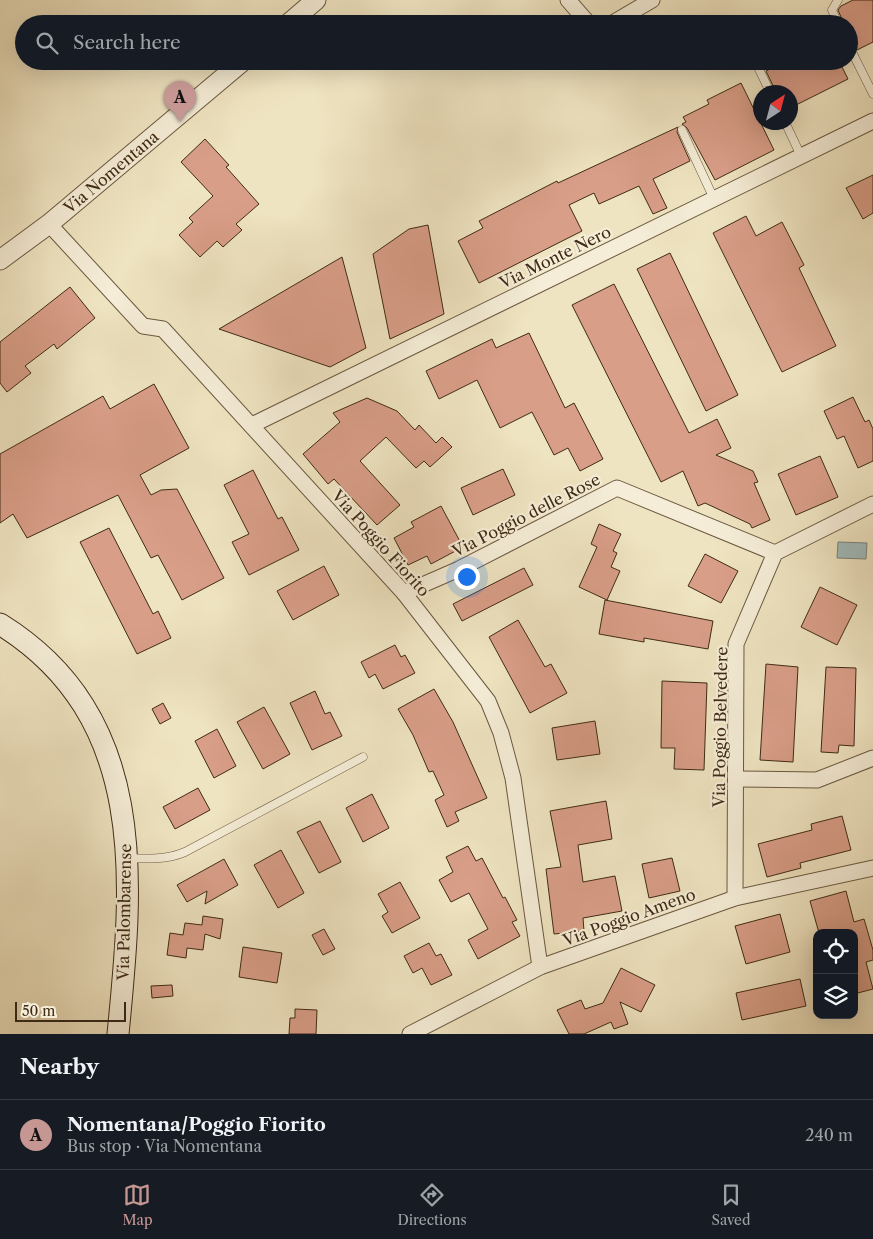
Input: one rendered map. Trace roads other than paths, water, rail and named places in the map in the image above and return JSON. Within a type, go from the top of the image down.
[{"type":"main road","name":"Via Palombarense","points":[[0,624],[20,636],[43,655],[78,697],[92,719],[103,742],[120,794],[128,858],[126,953],[118,1034]]},
{"type":"street","points":[[298,15],[316,0]]},
{"type":"street","points":[[568,0],[581,15]]},
{"type":"street","points":[[626,15],[652,0]]},
{"type":"street","name":"Via Nomentana","points":[[0,260],[49,224],[232,70]]},
{"type":"street","name":"Via Monte Nero","points":[[252,426],[873,121]]},
{"type":"street","name":"Via Poggio Fiorito","points":[[49,224],[143,326],[163,329],[404,593],[482,692],[498,722],[513,778],[540,967]]},
{"type":"street","name":"Via Poggio delle Rose","points":[[404,593],[617,488],[775,553]]},
{"type":"street","points":[[775,553],[873,504]]},
{"type":"street","name":"Via Poggio Belvedere","points":[[735,898],[736,644],[775,553]]},
{"type":"street","points":[[736,779],[817,780],[873,758]]},
{"type":"street","name":"Via Poggio Ameno","points":[[410,1034],[540,967],[735,898],[873,868]]},
{"type":"lane","points":[[834,15],[832,10],[838,0]]},
{"type":"lane","points":[[858,64],[873,94]]},
{"type":"lane","points":[[759,70],[767,85]]},
{"type":"lane","points":[[682,130],[714,199]]},
{"type":"lane","points":[[789,130],[801,156]]},
{"type":"lane","points":[[128,858],[157,859],[174,857],[363,757]]},
{"type":"water","points":[[838,542],[867,543],[866,559],[837,558]]},
{"type":"place","name":"Nomentana/Poggio Fiorito","points":[[180,122]]}]
